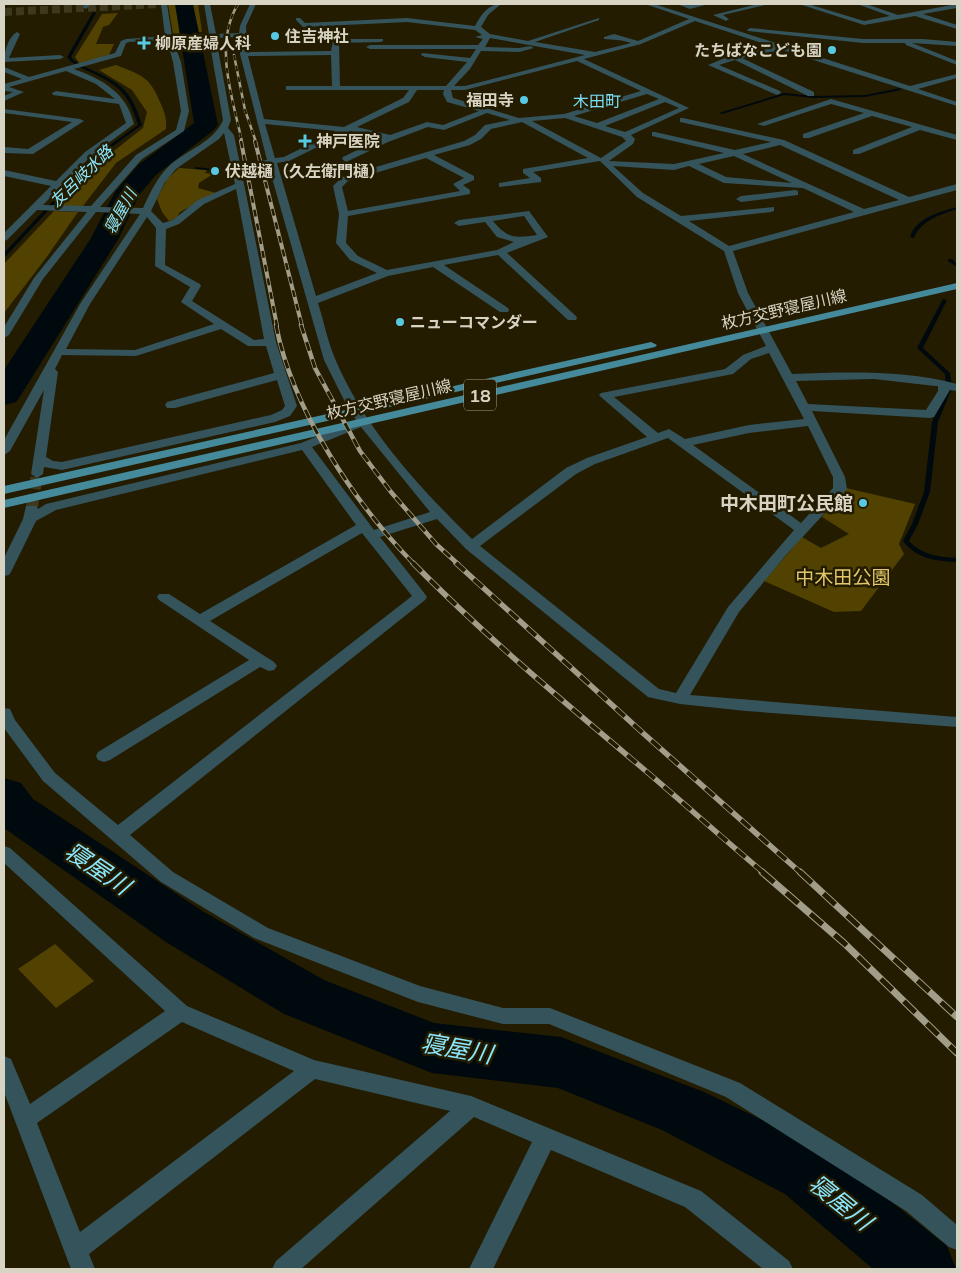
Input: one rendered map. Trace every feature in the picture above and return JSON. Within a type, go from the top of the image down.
[{"type":"main road","name":"枚方交野寝屋川線","points":[[4,504],[250,449],[761,326],[957,276]]},
{"type":"main road","name":"枚方交野寝屋川線","points":[[4,490],[355,410],[957,286]]},
{"type":"street","points":[[5,331],[39,278],[139,157],[180,131],[184,111],[177,62],[164,4]]},
{"type":"street","points":[[4,451],[85,304],[161,181],[173,167],[216,137],[224,128],[227,120],[210,35],[207,4]]},
{"type":"street","points":[[253,4],[243,26],[244,54],[260,121],[330,360],[355,410],[378,442],[438,514],[471,546],[654,693],[680,699],[755,707],[957,722]]},
{"type":"street","points":[[477,28],[485,14],[498,4]]},
{"type":"street","points":[[648,4],[957,104]]},
{"type":"street","points":[[680,4],[690,7],[706,4]]},
{"type":"street","points":[[726,19],[716,16],[766,4]]},
{"type":"street","points":[[804,4],[864,23],[957,6]]},
{"type":"street","points":[[860,4],[898,17]]},
{"type":"street","points":[[913,4],[932,10]]},
{"type":"street","points":[[914,14],[957,28]]},
{"type":"street","points":[[289,88],[465,88],[540,67],[600,55],[698,21],[738,18]]},
{"type":"street","points":[[298,19],[303,25],[339,25],[407,20],[477,28],[488,36]]},
{"type":"street","points":[[528,42],[598,19]]},
{"type":"street","points":[[698,21],[753,31],[801,36],[863,41],[897,40],[957,44]]},
{"type":"street","points":[[875,21],[891,28]]},
{"type":"street","points":[[336,88],[335,47],[339,25]]},
{"type":"street","points":[[862,33],[883,40]]},
{"type":"street","points":[[11,34],[17,34],[6,49],[4,60],[60,57]]},
{"type":"street","points":[[907,34],[923,41]]},
{"type":"street","points":[[4,87],[86,65],[118,54],[123,42],[128,40],[242,35]]},
{"type":"street","points":[[473,36],[488,36],[549,45],[600,55]]},
{"type":"street","points":[[488,36],[472,60],[448,88],[447,94],[450,100],[521,120],[601,160],[640,194],[728,249],[743,293],[790,378],[839,477],[840,489],[733,610],[680,699]]},
{"type":"street","points":[[606,38],[614,36],[639,43]]},
{"type":"street","points":[[244,54],[395,40],[394,46]]},
{"type":"street","points":[[897,40],[957,63]]},
{"type":"street","points":[[370,47],[425,46],[519,50],[549,45]]},
{"type":"street","points":[[425,46],[420,58],[472,60]]},
{"type":"street","points":[[296,48],[335,47]]},
{"type":"street","points":[[777,93],[712,65],[735,57],[781,48]]},
{"type":"street","points":[[735,57],[811,94]]},
{"type":"street","points":[[580,60],[685,108],[625,135]]},
{"type":"street","points":[[4,69],[29,79]]},
{"type":"street","points":[[4,238],[88,154],[130,124],[130,118],[115,92],[99,82],[70,69]]},
{"type":"street","points":[[908,89],[957,76]]},
{"type":"street","points":[[940,80],[957,85]]},
{"type":"street","points":[[46,95],[99,82]]},
{"type":"street","points":[[4,87],[20,92],[4,99]]},
{"type":"street","points":[[237,167],[286,159],[406,100],[415,88]]},
{"type":"street","points":[[386,273],[354,258],[341,243],[344,214],[337,186],[345,180],[468,143],[478,137],[488,127],[521,120],[565,116],[648,91]]},
{"type":"street","points":[[56,93],[122,102]]},
{"type":"street","points":[[597,126],[666,99]]},
{"type":"street","points":[[761,124],[831,100],[957,138]]},
{"type":"street","points":[[346,159],[390,138],[427,124],[444,128],[485,110]]},
{"type":"street","points":[[4,111],[80,121],[30,152],[4,150]]},
{"type":"street","points":[[806,136],[872,113]]},
{"type":"street","points":[[565,116],[631,138],[630,142],[601,160]]},
{"type":"street","points":[[683,120],[780,142],[907,200]]},
{"type":"street","points":[[260,121],[347,129],[390,138]]},
{"type":"street","points":[[856,152],[920,127]]},
{"type":"street","points":[[39,458],[49,464],[62,466],[275,418],[286,413],[291,406],[270,342],[237,167],[230,135],[224,128]]},
{"type":"street","points":[[655,134],[736,153],[862,212]]},
{"type":"street","points":[[502,185],[538,180],[526,171],[601,160],[674,167],[780,142]]},
{"type":"street","points":[[344,214],[468,192],[457,184],[471,178],[427,155]]},
{"type":"street","points":[[690,163],[724,180],[784,186],[806,186]]},
{"type":"street","points":[[4,173],[58,184]]},
{"type":"street","points":[[161,227],[176,222],[201,202],[240,185]]},
{"type":"street","points":[[728,249],[957,187]]},
{"type":"street","points":[[741,199],[818,191]]},
{"type":"street","points":[[33,207],[142,210],[161,227],[160,266],[196,286],[186,302],[252,344],[270,342]]},
{"type":"street","points":[[679,219],[772,209]]},
{"type":"street","points":[[313,301],[386,273],[500,252],[523,242],[543,237],[526,213],[459,223]]},
{"type":"street","points":[[487,219],[500,235],[523,242]]},
{"type":"street","points":[[500,252],[572,318]]},
{"type":"street","points":[[435,264],[504,310]]},
{"type":"street","points":[[56,358],[136,353],[223,325]]},
{"type":"street","points":[[655,437],[605,395],[729,372],[747,357],[772,348]]},
{"type":"street","points":[[37,474],[56,358]]},
{"type":"street","points":[[790,378],[866,374],[902,377],[950,385]]},
{"type":"street","points":[[171,405],[280,375]]},
{"type":"street","points":[[804,406],[867,412],[930,414],[944,391],[950,385]]},
{"type":"street","points":[[4,572],[31,513],[51,506],[305,446],[363,421]]},
{"type":"street","points":[[683,443],[749,430],[812,422]]},
{"type":"street","points":[[471,546],[571,471],[591,460],[669,432],[802,530]]},
{"type":"street","points":[[118,834],[420,597],[367,530],[305,446]]},
{"type":"street","points":[[201,620],[367,530],[438,514]]},
{"type":"street","points":[[104,756],[265,663],[164,596]]},
{"type":"street","points":[[4,713],[8,722],[49,777],[167,876],[261,933],[418,994],[503,1016],[550,1016],[734,1090],[914,1203],[957,1240]]},
{"type":"street","points":[[4,855],[180,1012],[312,1070],[470,1106],[694,1199],[781,1269]]},
{"type":"street","points":[[25,1120],[180,1012]]},
{"type":"street","points":[[4,1065],[79,1259],[312,1070]]},
{"type":"street","points":[[284,1269],[470,1106]]},
{"type":"street","points":[[481,1269],[546,1137]]},
{"type":"green space","points":[[168,4],[198,4],[202,32],[173,34]]},
{"type":"green space","points":[[118,13],[109,25],[103,27],[96,44],[114,44],[109,55],[80,64],[75,57],[102,14]]},
{"type":"green space","points":[[116,65],[138,74],[152,86],[164,112],[166,129],[116,163],[83,206],[61,206],[96,165],[143,128],[147,112],[132,90],[99,70]]},
{"type":"green space","points":[[179,168],[207,170],[205,173],[213,174],[199,183],[198,188],[216,193],[180,212],[176,219],[169,221],[162,212],[157,199],[167,179]]},
{"type":"green space","points":[[54,211],[78,212],[4,313],[4,264]]},
{"type":"green space","name":"中木田公園","points":[[846,488],[915,504],[899,544],[904,554],[861,611],[834,612],[764,581],[802,537],[821,548],[849,534],[822,517]]},
{"type":"green space","points":[[55,944],[94,981],[56,1008],[18,969]]},
{"type":"waterway","name":"寝屋川","points":[[4,395],[105,238],[128,192],[147,170],[206,125],[184,4]]},
{"type":"waterway","name":"友呂岐水路","points":[[4,255],[98,155],[140,125],[132,103],[123,90],[109,80],[75,63],[69,57],[94,13]]},
{"type":"waterway","points":[[721,113],[784,94],[814,97],[865,96],[900,89]]},
{"type":"waterway","points":[[196,168],[214,170]]},
{"type":"waterway","points":[[912,237],[914,231],[923,222],[957,208]]},
{"type":"waterway","points":[[950,260],[957,266]]},
{"type":"waterway","points":[[945,300],[920,348],[948,374],[949,388],[935,422],[927,492],[915,524],[906,541],[911,547],[923,554],[936,558],[957,560]]},
{"type":"waterway","name":"寝屋川","points":[[4,795],[16,812],[185,927],[304,997],[432,1048],[561,1063],[683,1111],[807,1173],[923,1269]]},
{"type":"tunnel","points":[[4,12],[160,4]]},
{"type":"tunnel","points":[[32,507],[37,474]]},
{"type":"railway","points":[[238,4],[231,20],[226,54],[230,90],[242,142]]},
{"type":"railway","points":[[234,55],[245,110],[256,142]]},
{"type":"railway","points":[[241,141],[277,326]]},
{"type":"railway","points":[[255,141],[302,326]]},
{"type":"railway","points":[[276,325],[284,357],[311,422],[349,484],[370,513],[414,564]]},
{"type":"railway","points":[[301,325],[315,368],[360,451],[391,492],[436,544],[458,564]]},
{"type":"railway","points":[[456,563],[644,734],[801,873]]},
{"type":"railway","points":[[414,564],[521,665],[764,873]]},
{"type":"railway","points":[[762,872],[844,943],[957,1053]]},
{"type":"railway","points":[[800,872],[957,1017]]},
{"type":"place","name":"住吉神社","points":[[275,36]]},
{"type":"place","name":"柳原産婦人科","points":[[144,43]]},
{"type":"place","name":"たちばなこども園","points":[[832,50]]},
{"type":"place","name":"福田寺","points":[[524,100]]},
{"type":"place","name":"神戸医院","points":[[305,141]]},
{"type":"place","name":"伏越樋（久左衛門樋）","points":[[215,171]]},
{"type":"place","name":"ニューコマンダー","points":[[400,322]]},
{"type":"place","name":"中木田町公民館","points":[[863,503]]},
{"type":"district","name":"木田町","points":[[597,101]]}]
